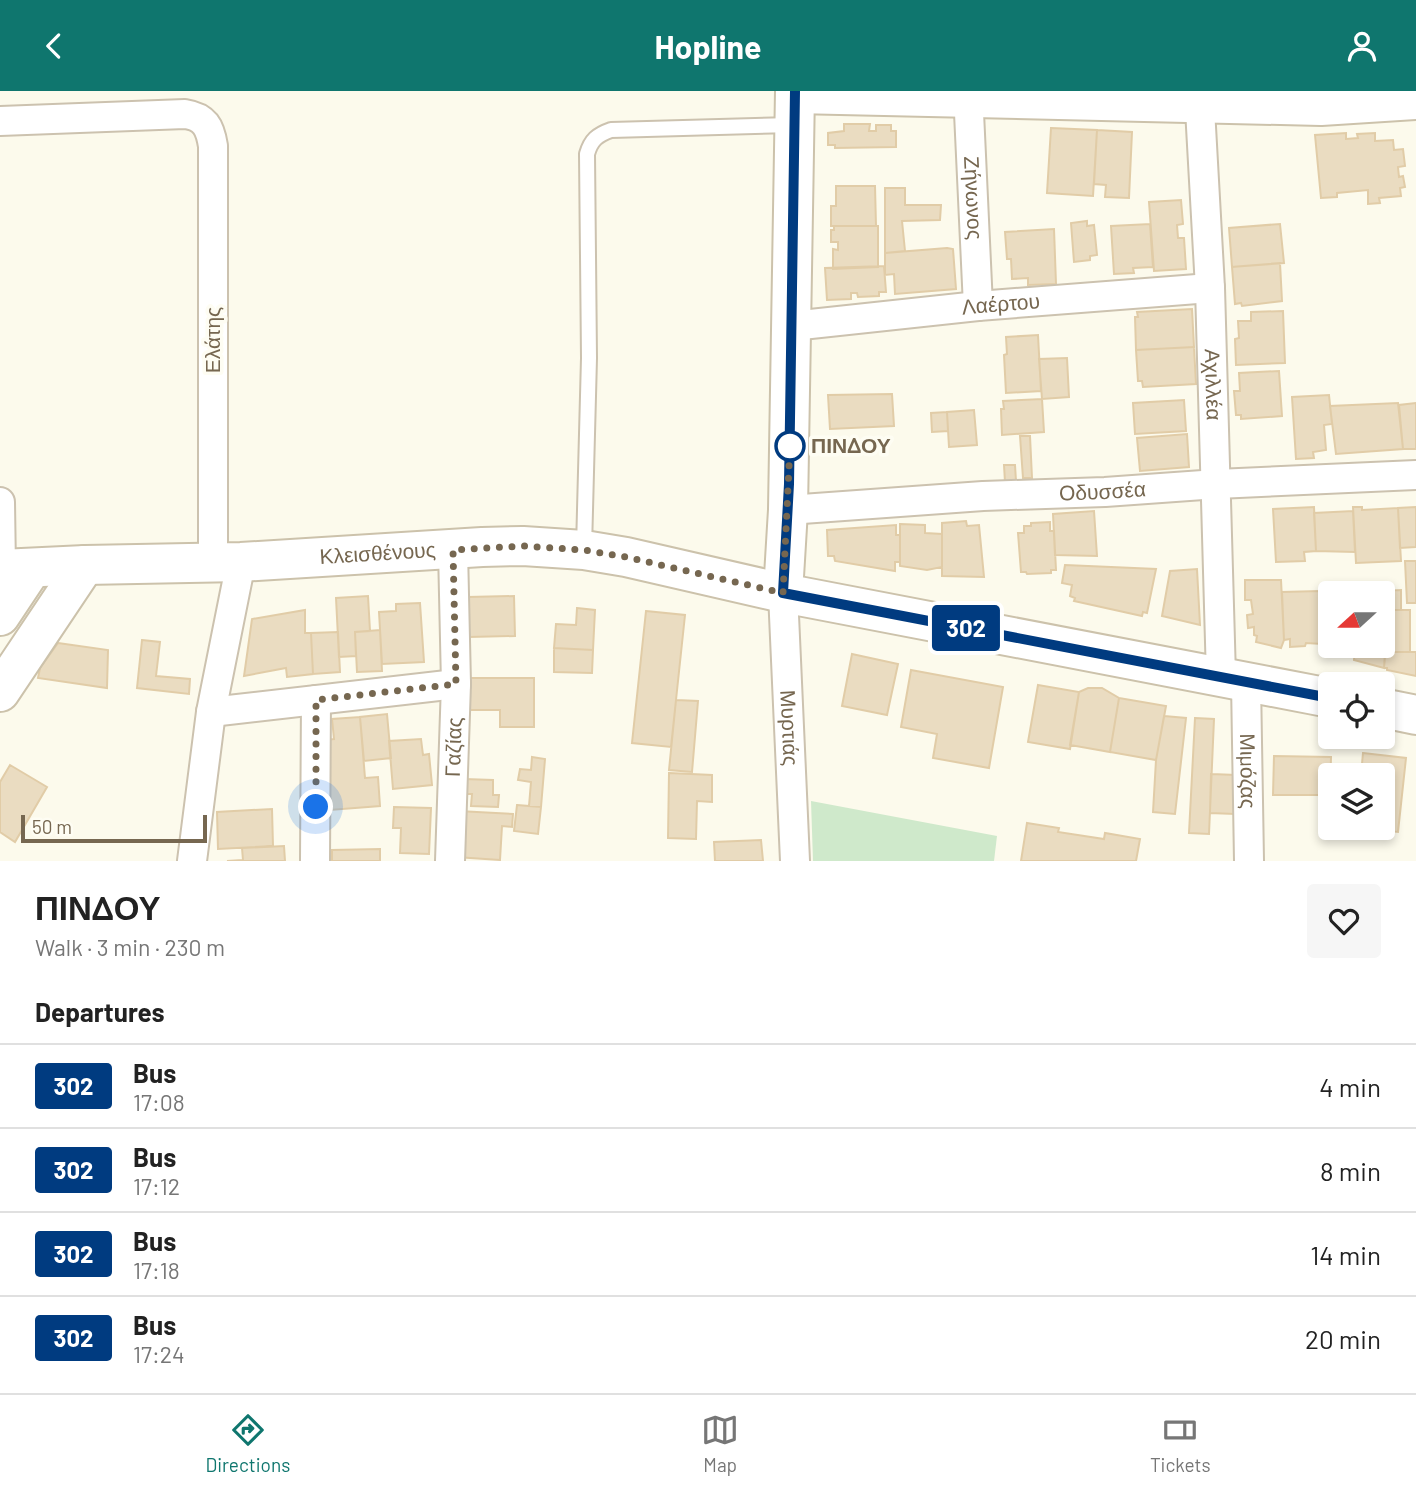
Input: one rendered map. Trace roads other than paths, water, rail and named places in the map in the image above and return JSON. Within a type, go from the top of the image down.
[{"type":"main road","points":[[783,593],[788,510],[795,103],[968,95],[1199,98],[1321,106],[1416,100]]},
{"type":"main road","name":"Κλεισθένους","points":[[11,569],[227,562],[523,546],[584,550],[783,593],[1318,696]]},
{"type":"main road","points":[[0,692],[85,565]]},
{"type":"main road","points":[[0,616],[11,569]]},
{"type":"main road","points":[[1395,711],[1416,715]]},
{"type":"street","name":"Ζήνωνος","points":[[968,95],[978,306]]},
{"type":"street","name":"Αχιλλέα","points":[[1199,98],[1210,288],[1217,484],[1234,680]]},
{"type":"street","name":"Ελάτης","points":[[0,121],[185,114],[195,115],[210,129],[213,146],[227,562],[192,861]]},
{"type":"street","name":"Λαέρτου","points":[[792,326],[978,306],[1210,288]]},
{"type":"street","name":"Οδυσσέα","points":[[788,510],[983,496],[1416,475]]},
{"type":"street","points":[[0,502],[11,569]]},
{"type":"street","name":"Γαζίας","points":[[450,861],[456,684],[453,550]]},
{"type":"street","name":"Μυρτιάς","points":[[783,593],[795,861]]},
{"type":"street","name":"Μιμόζας","points":[[1234,680],[1249,861]]},
{"type":"street","points":[[211,712],[456,684]]},
{"type":"street","points":[[315,861],[316,700]]},
{"type":"lane","points":[[584,550],[589,358],[587,154],[591,142],[599,134],[611,130],[795,103]]},
{"type":"place","name":"ΠΙΝΔΟΥ","points":[[790,446]]}]
